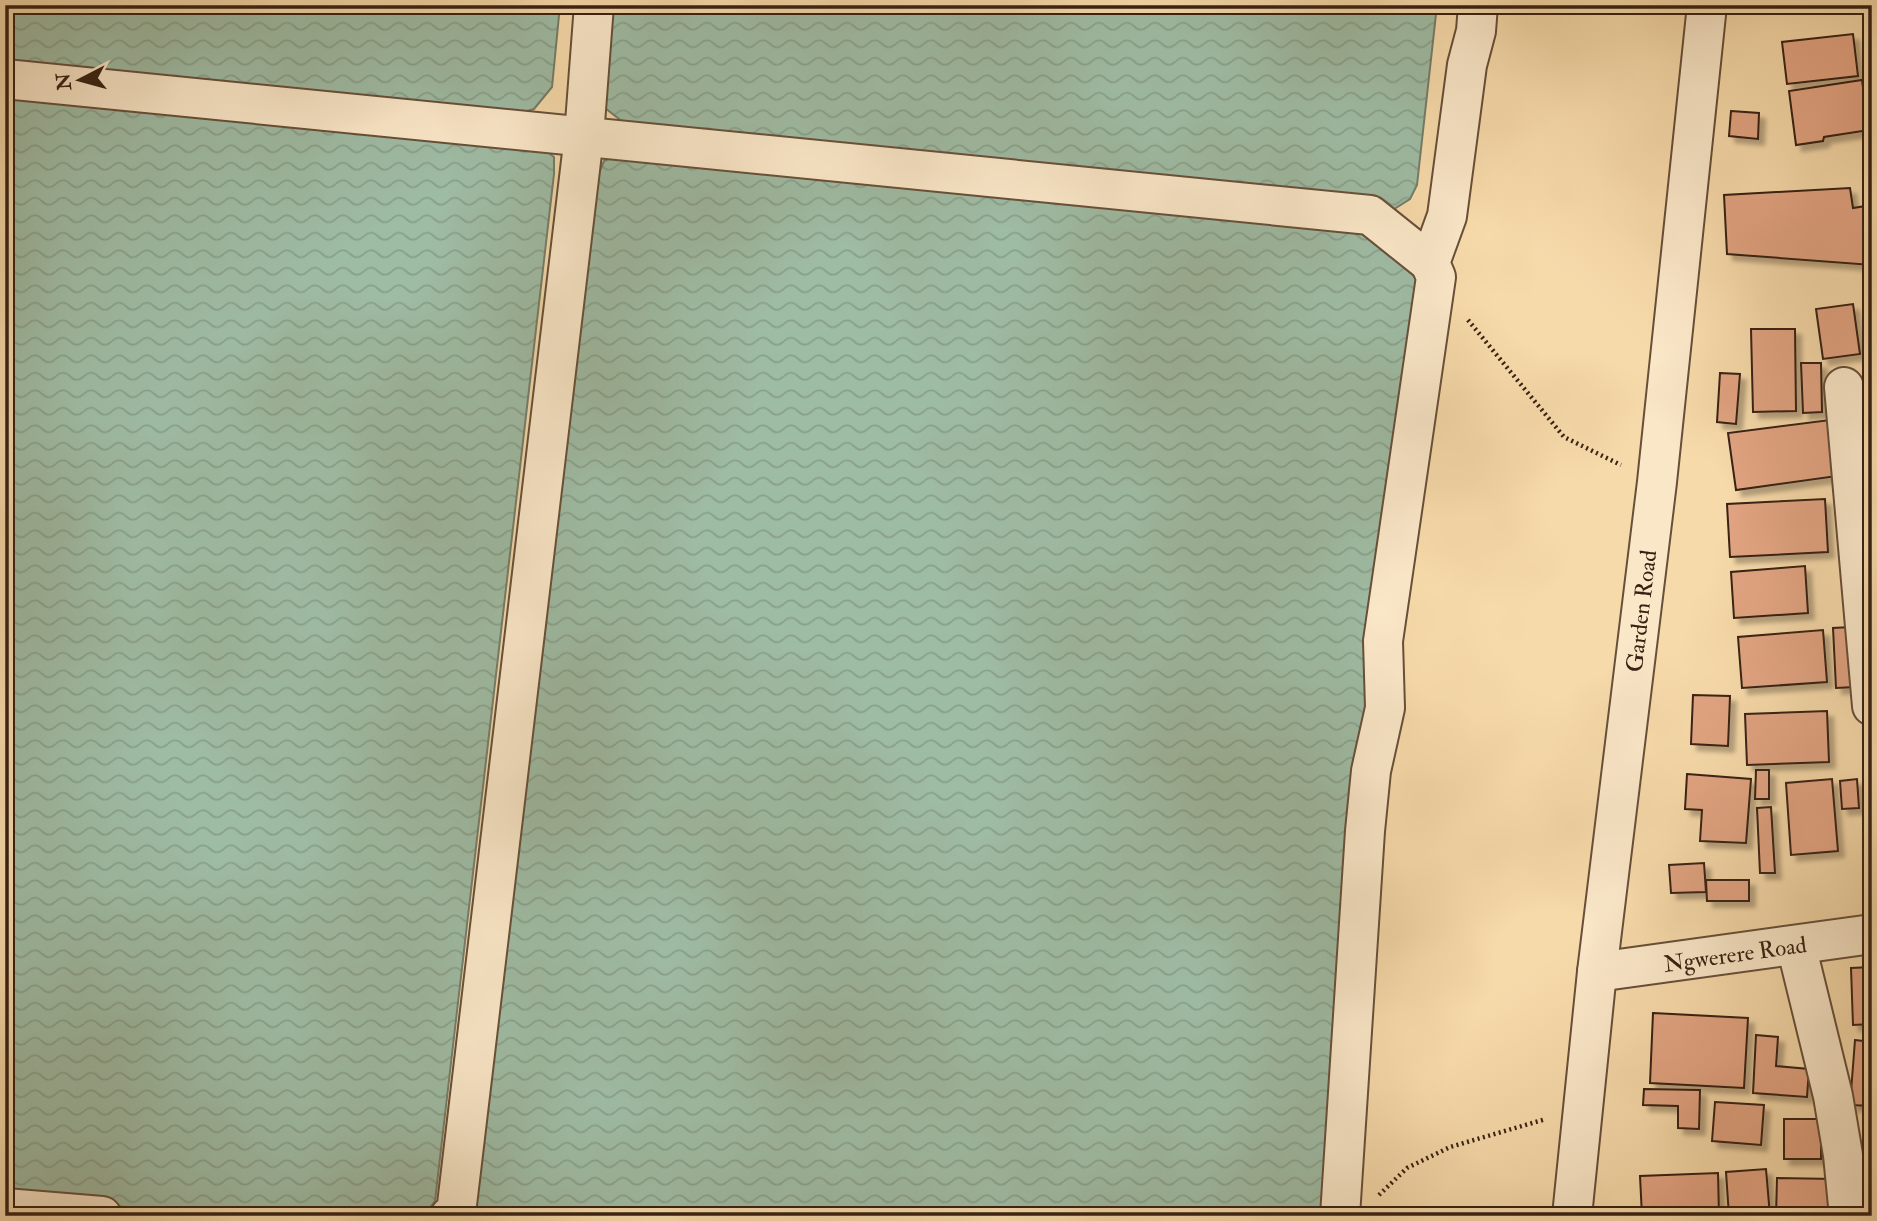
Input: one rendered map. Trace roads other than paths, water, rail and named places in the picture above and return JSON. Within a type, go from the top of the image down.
[{"type":"street","points":[[454,1215],[584,136],[594,5]]},
{"type":"street","points":[[1340,1216],[1365,831],[1371,771],[1385,708],[1383,641],[1433,270],[1447,216],[1467,65],[1476,30],[1478,5]]},
{"type":"street","name":"Garden Road","points":[[1572,1216],[1597,972],[1657,482],[1707,5]]},
{"type":"street","points":[[5,79],[1370,215],[1447,216]]},
{"type":"street","points":[[1370,215],[1433,270]]},
{"type":"street","points":[[1844,387],[1872,706]]},
{"type":"street","name":"Ngwerere Road","points":[[1597,972],[1872,934]]},
{"type":"street","points":[[1796,945],[1833,1096],[1843,1155],[1849,1216]]},
{"type":"street","points":[[5,1208],[102,1216]]},
{"type":"water","points":[[5,5],[560,5],[552,87],[534,109],[502,118],[5,70]]},
{"type":"water","points":[[606,5],[1437,5],[1417,185],[1410,199],[1391,211],[623,122],[605,108]]},
{"type":"water","points":[[5,89],[537,144],[554,157],[435,1201],[423,1216],[216,1216],[5,1195]]},
{"type":"water","points":[[632,148],[1372,225],[1420,281],[1320,1216],[462,1216],[590,195],[604,161]]}]
